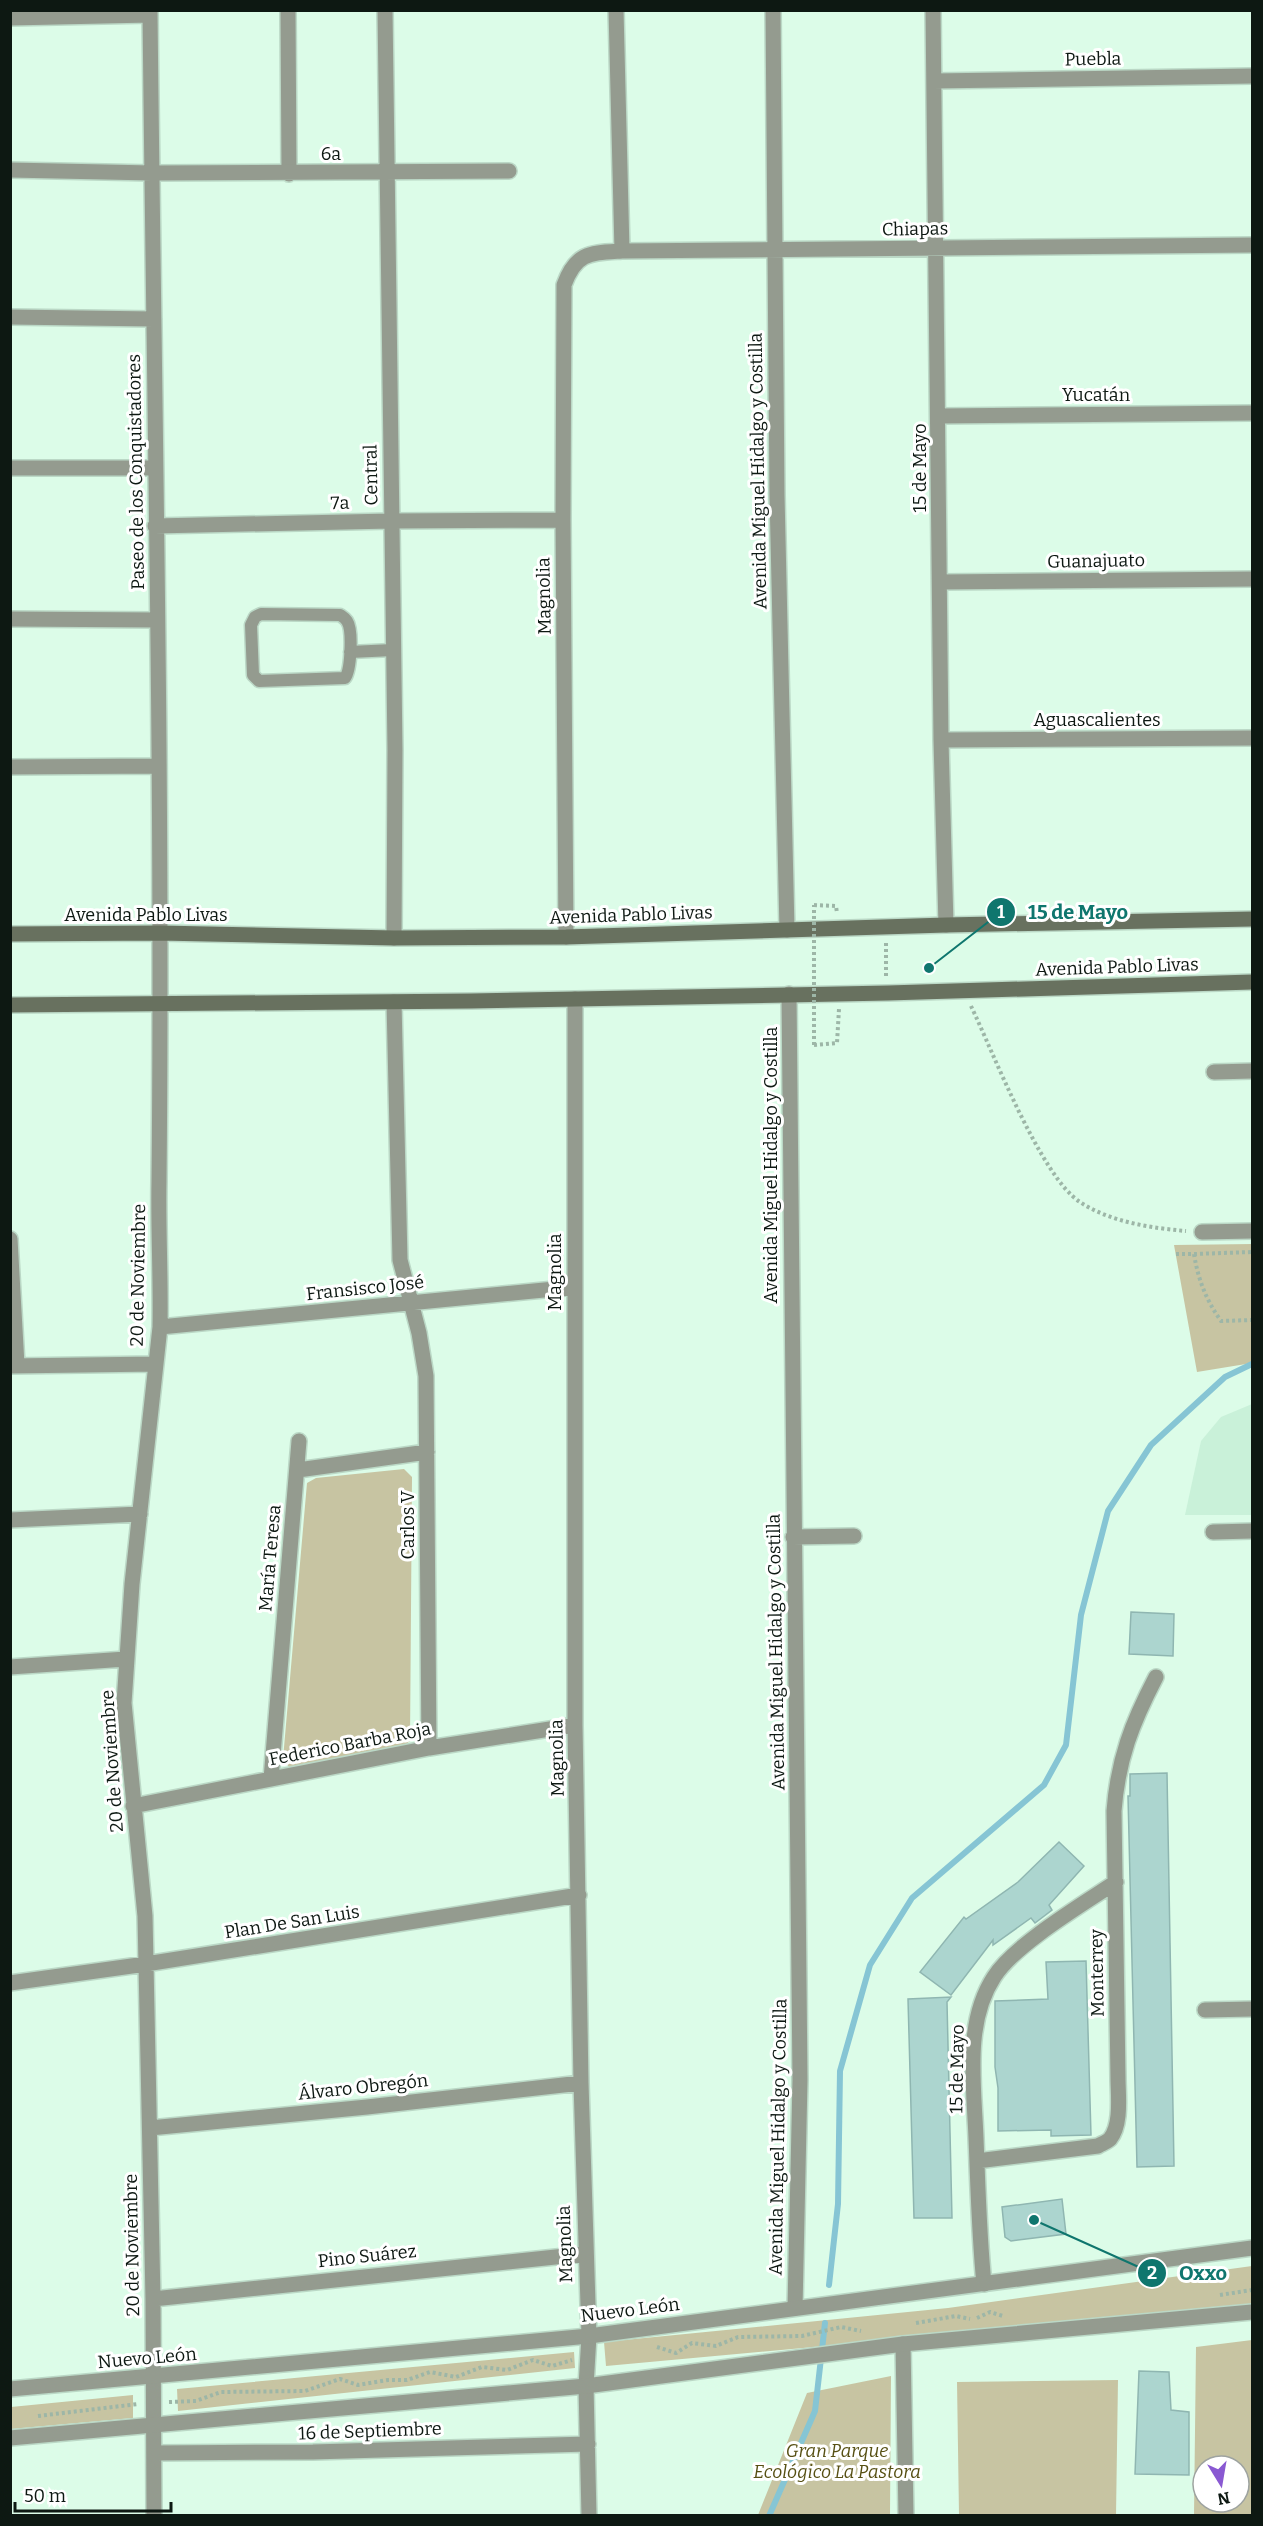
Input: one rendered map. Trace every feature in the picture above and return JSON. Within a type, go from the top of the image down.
[{"type":"main road","name":"Avenida Pablo Livas","points":[[10,933],[160,933],[394,938],[566,937],[946,925],[1252,919]]},
{"type":"main road","name":"Avenida Pablo Livas","points":[[10,1005],[575,999],[1252,982]]},
{"type":"street","points":[[288,10],[289,174]]},
{"type":"street","name":"Central","points":[[385,10],[394,938]]},
{"type":"street","points":[[616,10],[622,252]]},
{"type":"street","name":"Avenida Miguel Hidalgo y Costilla","points":[[772,10],[777,495],[787,930]]},
{"type":"street","name":"15 de Mayo","points":[[933,10],[941,740],[946,925]]},
{"type":"street","points":[[10,18],[150,13]]},
{"type":"street","name":"Paseo de los Conquistadores","points":[[150,13],[160,933]]},
{"type":"street","name":"Puebla","points":[[934,81],[1252,76]]},
{"type":"street","name":"6a","points":[[10,170],[289,174],[509,171]]},
{"type":"street","name":"Chiapas","points":[[579,258],[596,253],[622,252],[1252,245]]},
{"type":"street","name":"Magnolia","points":[[566,937],[564,285],[569,270],[579,258]]},
{"type":"street","points":[[10,317],[154,319]]},
{"type":"street","name":"Yucatán","points":[[939,416],[1252,413]]},
{"type":"street","points":[[10,468],[154,468]]},
{"type":"street","name":"7a","points":[[155,526],[563,520]]},
{"type":"street","name":"Guanajuato","points":[[940,582],[1252,579]]},
{"type":"street","points":[[10,619],[157,620]]},
{"type":"street","name":"Aguascalientes","points":[[941,740],[1252,738]]},
{"type":"street","points":[[10,767],[159,766]]},
{"type":"street","name":"20 de Noviembre","points":[[154,2516],[155,2424],[145,1916],[124,1703],[126,1659],[160,1327],[160,933]]},
{"type":"street","name":"Avenida Miguel Hidalgo y Costilla","points":[[789,994],[800,2068],[795,2308]]},
{"type":"street","name":"Magnolia","points":[[575,999],[575,1725],[584,2254],[589,2336],[586,2386],[589,2516]]},
{"type":"street","points":[[394,1002],[400,1260],[411,1303]]},
{"type":"street","points":[[1214,1072],[1252,1071]]},
{"type":"street","points":[[1202,1232],[1252,1231]]},
{"type":"street","points":[[10,1239],[14,1366],[156,1364]]},
{"type":"street","name":"Fransisco José","points":[[160,1327],[575,1287]]},
{"type":"street","name":"Carlos V","points":[[411,1303],[426,1376],[429,1748]]},
{"type":"street","name":"María Teresa","points":[[270,1779],[299,1441]]},
{"type":"street","points":[[298,1470],[427,1452]]},
{"type":"street","points":[[10,1520],[140,1514]]},
{"type":"street","points":[[1213,1532],[1252,1531]]},
{"type":"street","points":[[793,1537],[854,1536]]},
{"type":"street","points":[[10,1667],[126,1659]]},
{"type":"street","name":"Monterrey","points":[[977,2161],[1082,2150],[1098,2146],[1110,2139],[1118,2115],[1114,1811],[1117,1779],[1125,1746],[1137,1714],[1156,1677]]},
{"type":"street","name":"Federico Barba Roja","points":[[133,1806],[429,1748],[575,1725]]},
{"type":"street","name":"15 de Mayo","points":[[984,2284],[973,2051],[976,2020],[983,1996],[995,1975],[1019,1950],[1116,1882]]},
{"type":"street","name":"Plan De San Luis","points":[[10,1983],[146,1964],[579,1895]]},
{"type":"street","points":[[1205,2010],[1252,2009]]},
{"type":"street","name":"Álvaro Obregón","points":[[150,2128],[581,2083]]},
{"type":"street","name":"Nuevo León","points":[[10,2389],[589,2336],[1252,2248]]},
{"type":"street","name":"Pino Suárez","points":[[153,2299],[584,2254]]},
{"type":"street","points":[[10,2438],[586,2386],[903,2344],[1252,2312]]},
{"type":"street","points":[[903,2344],[906,2516]]},
{"type":"street","name":"16 de Septiembre","points":[[154,2453],[313,2452],[588,2444]]},
{"type":"lane","points":[[261,614],[340,615],[348,623],[350,652],[349,672],[345,678],[259,681],[253,675],[251,625],[255,617],[261,614]]},
{"type":"lane","points":[[350,652],[393,650]]},
{"type":"path","points":[[836,906],[814,905],[814,1045],[837,1043],[840,993]]},
{"type":"path","points":[[885,973],[886,927]]},
{"type":"path","points":[[964,991],[1020,1113],[1044,1160],[1063,1186],[1079,1202],[1106,1215],[1166,1229],[1202,1232]]},
{"type":"path","points":[[1176,1254],[1252,1252]]},
{"type":"path","points":[[1194,1254],[1206,1296],[1221,1321],[1252,1320]]},
{"type":"path","points":[[34,2416],[154,2402],[196,2400],[221,2392],[305,2391],[340,2379],[358,2385],[387,2380],[406,2380],[430,2372],[456,2377],[482,2367],[507,2370],[533,2360],[552,2366],[587,2355]]},
{"type":"shaded area","points":[[1252,1404],[1252,1515],[1185,1515],[1201,1441],[1221,1417]]},
{"type":"green space","points":[[1252,1244],[1252,1363],[1197,1372],[1174,1245]]},
{"type":"green space","points":[[404,1469],[412,1477],[410,1741],[399,1750],[292,1771],[283,1759],[307,1483],[316,1478]]},
{"type":"green space","points":[[1252,2266],[1252,2307],[606,2366],[604,2342],[948,2308]]},
{"type":"green space","points":[[1252,2340],[1252,2514],[1194,2515],[1251,2514],[1251,2454],[1195,2454],[1196,2347]]},
{"type":"green space","points":[[574,2352],[575,2368],[178,2411],[177,2389]]},
{"type":"green space","name":"Gran Parque Ecológico La Pastora","points":[[891,2376],[890,2515],[758,2515],[807,2393]]},
{"type":"green space","points":[[1118,2380],[1116,2515],[959,2515],[957,2382]]},
{"type":"green space","points":[[133,2395],[133,2418],[11,2429],[11,2407]]},
{"type":"building","points":[[1131,1612],[1174,1614],[1173,1656],[1129,1654]]},
{"type":"building","points":[[1167,1773],[1174,2166],[1137,2167],[1128,1796],[1130,1796],[1130,1774]]},
{"type":"building","points":[[1059,1842],[1084,1866],[1049,1905],[1052,1910],[1035,1923],[1031,1918],[993,1945],[993,1940],[951,1995],[920,1972],[964,1917],[966,1919],[1018,1882]]},
{"type":"building","points":[[1086,1961],[1091,2135],[1051,2136],[1051,2130],[998,2131],[995,2001],[1048,1999],[1046,1962]]},
{"type":"building","points":[[951,1997],[947,2002],[952,2218],[914,2218],[908,1999]]},
{"type":"building","points":[[1062,2199],[1066,2234],[1011,2241],[1005,2237],[1002,2207]]},
{"type":"building","points":[[1139,2371],[1169,2372],[1171,2410],[1189,2412],[1189,2475],[1135,2474]]},
{"type":"waterway","points":[[829,2285],[838,2204],[840,2071],[870,1965],[912,1898],[1044,1785],[1066,1745],[1081,1615],[1108,1511],[1151,1445],[1225,1377],[1252,1364]]},
{"type":"waterway","points":[[769,2516],[815,2411],[825,2323]]},
{"type":"place","name":"15 de Mayo","points":[[929,968]]},
{"type":"place","name":"Oxxo","points":[[1034,2220]]}]
